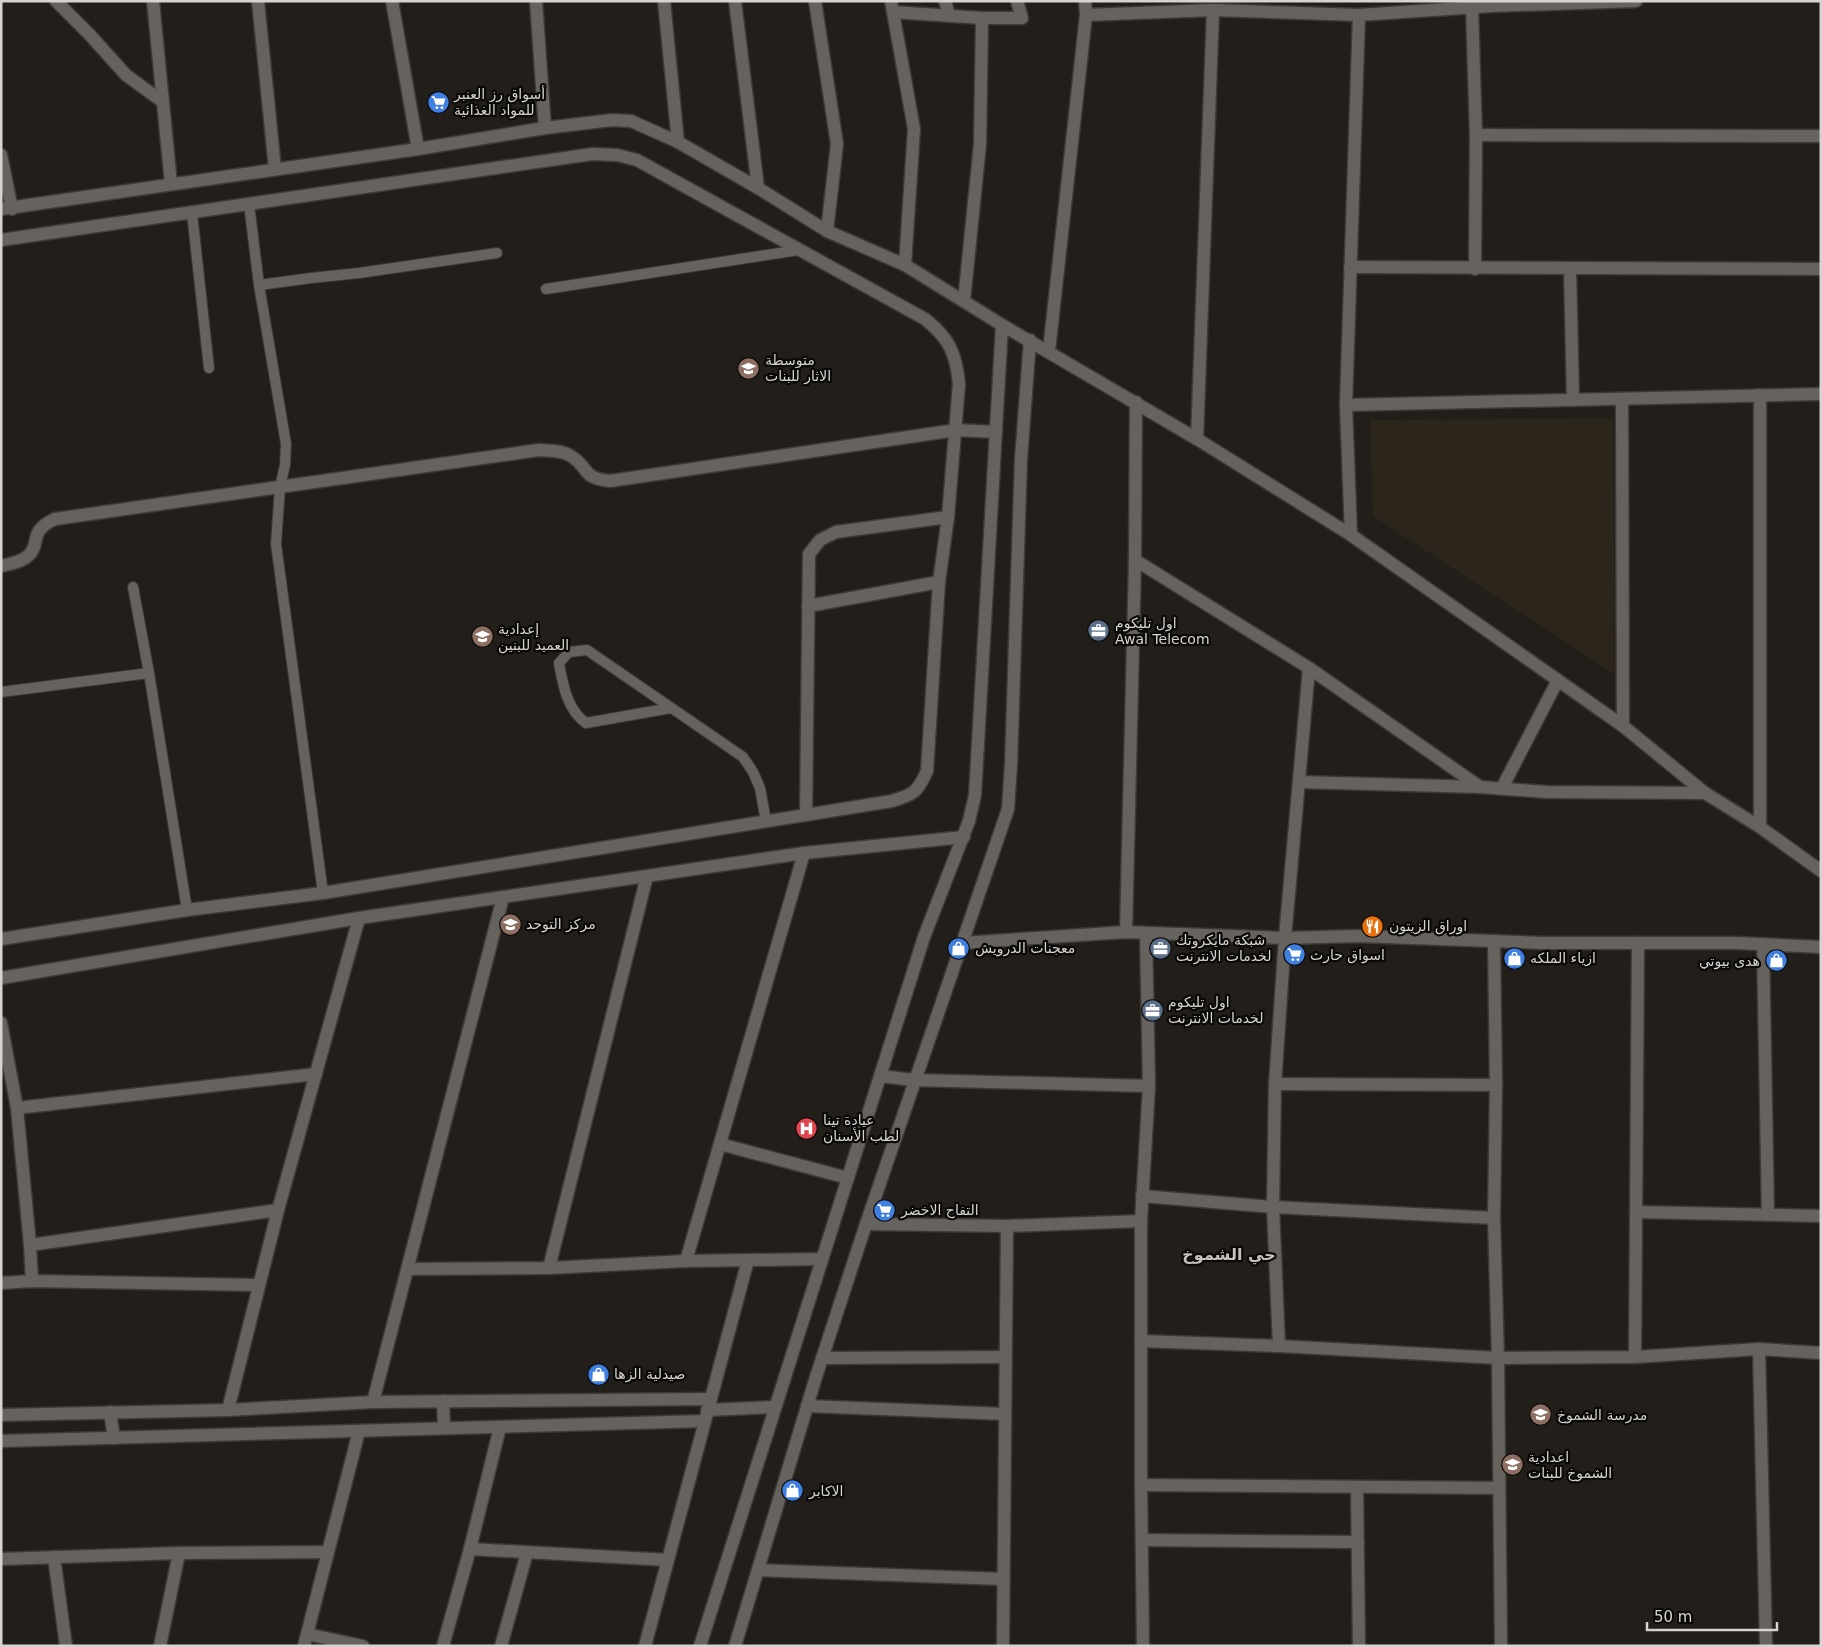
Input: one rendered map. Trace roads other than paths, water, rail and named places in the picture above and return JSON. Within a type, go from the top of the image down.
[{"type":"street","points":[[56,1],[126,75],[163,102]]},
{"type":"street","points":[[153,1],[171,184]]},
{"type":"street","points":[[258,1],[275,169]]},
{"type":"street","points":[[392,1],[418,149]]},
{"type":"street","points":[[536,1],[545,128]]},
{"type":"street","points":[[664,1],[678,142]]},
{"type":"street","points":[[735,1],[758,188]]},
{"type":"street","points":[[815,1],[837,144],[828,231]]},
{"type":"street","points":[[946,1],[948,15]]},
{"type":"street","points":[[905,265],[914,129],[892,7],[982,18],[1022,18],[1017,1]]},
{"type":"street","points":[[1049,351],[1086,15],[1085,1]]},
{"type":"street","points":[[1086,15],[1213,10],[1359,15],[1472,8],[1491,4],[1636,1]]},
{"type":"street","points":[[1472,8],[1476,135],[1475,269]]},
{"type":"street","points":[[1197,439],[1213,10]]},
{"type":"street","points":[[1351,535],[1346,405],[1359,15]]},
{"type":"street","points":[[964,301],[980,144],[982,18]]},
{"type":"street","points":[[1,155],[7,209],[418,149],[545,128],[612,120],[631,121],[678,142],[828,231],[905,265],[1002,325],[1136,402],[1351,535],[1623,726],[1705,793],[1760,827],[1821,871]]},
{"type":"street","points":[[1476,135],[1821,136]]},
{"type":"street","points":[[1,240],[592,154],[617,155],[637,160],[924,319],[939,330],[951,346],[957,364],[959,384],[948,517],[939,582],[927,771],[921,786],[911,794],[892,801],[323,893],[187,910],[1,939]]},
{"type":"street","points":[[1350,267],[1821,269]]},
{"type":"street","points":[[1570,269],[1573,400]]},
{"type":"street","points":[[700,1646],[924,937],[969,821],[975,787],[1002,325]]},
{"type":"street","points":[[735,1646],[822,1358],[914,1080],[1008,809],[1021,459],[1030,340]]},
{"type":"street","points":[[1346,405],[1821,394]]},
{"type":"street","points":[[1760,395],[1760,827]]},
{"type":"street","points":[[1622,399],[1623,726]]},
{"type":"street","points":[[1126,932],[1135,560],[1136,402]]},
{"type":"street","points":[[1,566],[28,556],[33,548],[36,534],[44,524],[55,519],[539,450],[561,451],[571,456],[588,475],[597,480],[610,481],[956,430],[996,432]]},
{"type":"street","points":[[806,815],[808,554],[820,540],[836,532],[948,517]]},
{"type":"street","points":[[1135,560],[1309,668],[1480,787]]},
{"type":"street","points":[[808,606],[939,582]]},
{"type":"street","points":[[1279,1346],[1273,1207],[1274,1084],[1309,668]]},
{"type":"street","points":[[1502,788],[1558,680]]},
{"type":"street","points":[[1299,782],[1480,787],[1547,792],[1705,793]]},
{"type":"street","points":[[1,978],[359,918],[804,853],[964,837]]},
{"type":"street","points":[[686,1261],[804,853]]},
{"type":"street","points":[[548,1268],[647,876]]},
{"type":"street","points":[[373,1402],[503,897]]},
{"type":"street","points":[[228,1410],[278,1210],[359,918]]},
{"type":"street","points":[[961,943],[1126,932],[1285,938],[1358,936],[1494,941],[1736,943],[1764,946],[1821,946]]},
{"type":"street","points":[[1143,1646],[1141,1485],[1142,1196],[1149,1086],[1146,934]]},
{"type":"street","points":[[1494,941],[1496,1085],[1494,1218],[1498,1358],[1501,1646]]},
{"type":"street","points":[[1635,1357],[1638,943]]},
{"type":"street","points":[[1764,946],[1768,1215]]},
{"type":"street","points":[[1,1023],[17,1108],[32,1281]]},
{"type":"street","points":[[17,1108],[316,1074]]},
{"type":"street","points":[[880,1076],[914,1080],[1149,1086]]},
{"type":"street","points":[[1274,1084],[1496,1085]]},
{"type":"street","points":[[720,1144],[848,1178]]},
{"type":"street","points":[[1142,1196],[1273,1207],[1494,1218]]},
{"type":"street","points":[[30,1245],[278,1210]]},
{"type":"street","points":[[1636,1212],[1821,1216]]},
{"type":"street","points":[[866,1224],[1006,1226],[1142,1221]]},
{"type":"street","points":[[1003,1646],[1006,1226]]},
{"type":"street","points":[[408,1269],[548,1268],[686,1261],[822,1259]]},
{"type":"street","points":[[645,1646],[748,1260]]},
{"type":"street","points":[[1,1283],[32,1281],[259,1285]]},
{"type":"street","points":[[1141,1341],[1279,1346],[1498,1358],[1635,1357],[1759,1350],[1821,1353]]},
{"type":"street","points":[[1759,1350],[1766,1646]]},
{"type":"street","points":[[822,1358],[1006,1357]]},
{"type":"street","points":[[1,1415],[228,1410],[373,1402],[443,1401],[707,1410]]},
{"type":"street","points":[[443,1401],[444,1428]]},
{"type":"street","points":[[807,1406],[1005,1414]]},
{"type":"street","points":[[1,1441],[500,1427],[707,1410],[775,1407]]},
{"type":"street","points":[[110,1412],[114,1438]]},
{"type":"street","points":[[443,1646],[470,1549],[500,1427]]},
{"type":"street","points":[[359,1430],[306,1640],[363,1646]]},
{"type":"street","points":[[1141,1485],[1499,1488]]},
{"type":"street","points":[[1357,1487],[1359,1646]]},
{"type":"street","points":[[1142,1540],[1358,1542]]},
{"type":"street","points":[[470,1549],[668,1560]]},
{"type":"street","points":[[1,1559],[180,1553],[327,1552]]},
{"type":"street","points":[[160,1646],[180,1553]]},
{"type":"street","points":[[501,1646],[527,1553]]},
{"type":"street","points":[[54,1557],[66,1646]]},
{"type":"street","points":[[758,1570],[1003,1578]]},
{"type":"lane","points":[[249,204],[259,286],[286,444],[285,465],[280,487],[276,544],[323,893]]},
{"type":"lane","points":[[192,213],[209,368]]},
{"type":"lane","points":[[546,289],[799,250]]},
{"type":"lane","points":[[259,286],[497,252]]},
{"type":"lane","points":[[133,586],[187,910]]},
{"type":"lane","points":[[671,708],[586,724],[579,719],[572,709],[563,684],[559,663],[569,652],[586,650],[743,757],[754,772],[760,788],[766,821]]},
{"type":"lane","points":[[1,692],[149,673]]},
{"type":"place","name":"أسواق رز العنبر للمواد الغذائية","points":[[438,102]]},
{"type":"place","name":"متوسطة الاثار للبنات","points":[[749,368]]},
{"type":"place","name":"اول تليكوم Awal Telecom","points":[[1099,631]]},
{"type":"place","name":"إعدادية العميد للبنين","points":[[482,637]]},
{"type":"place","name":"مركز التوحد","points":[[510,924]]},
{"type":"place","name":"اوراق الزيتون","points":[[1373,926]]},
{"type":"place","name":"معجنات الدرويش","points":[[959,948]]},
{"type":"place","name":"شبكة مايكروتك لخدمات الانترنت","points":[[1160,948]]},
{"type":"place","name":"اسواق حارث","points":[[1294,955]]},
{"type":"place","name":"ازياء الملكه","points":[[1514,958]]},
{"type":"place","name":"هدى بيوتي","points":[[1776,961]]},
{"type":"place","name":"اول تليكوم لخدمات الانترنت","points":[[1152,1010]]},
{"type":"place","name":"عيادة تينا لطب الأسنان","points":[[807,1128]]},
{"type":"place","name":"التفاح الاخضر","points":[[885,1210]]},
{"type":"place","name":"صيدلية الزها","points":[[598,1374]]},
{"type":"place","name":"مدرسة الشموخ","points":[[1541,1415]]},
{"type":"place","name":"اعدادية الشموخ للبنات","points":[[1512,1465]]},
{"type":"place","name":"الاكابر","points":[[793,1491]]},
{"type":"district","name":"حي الشموخ","points":[[1229,1254]]}]
